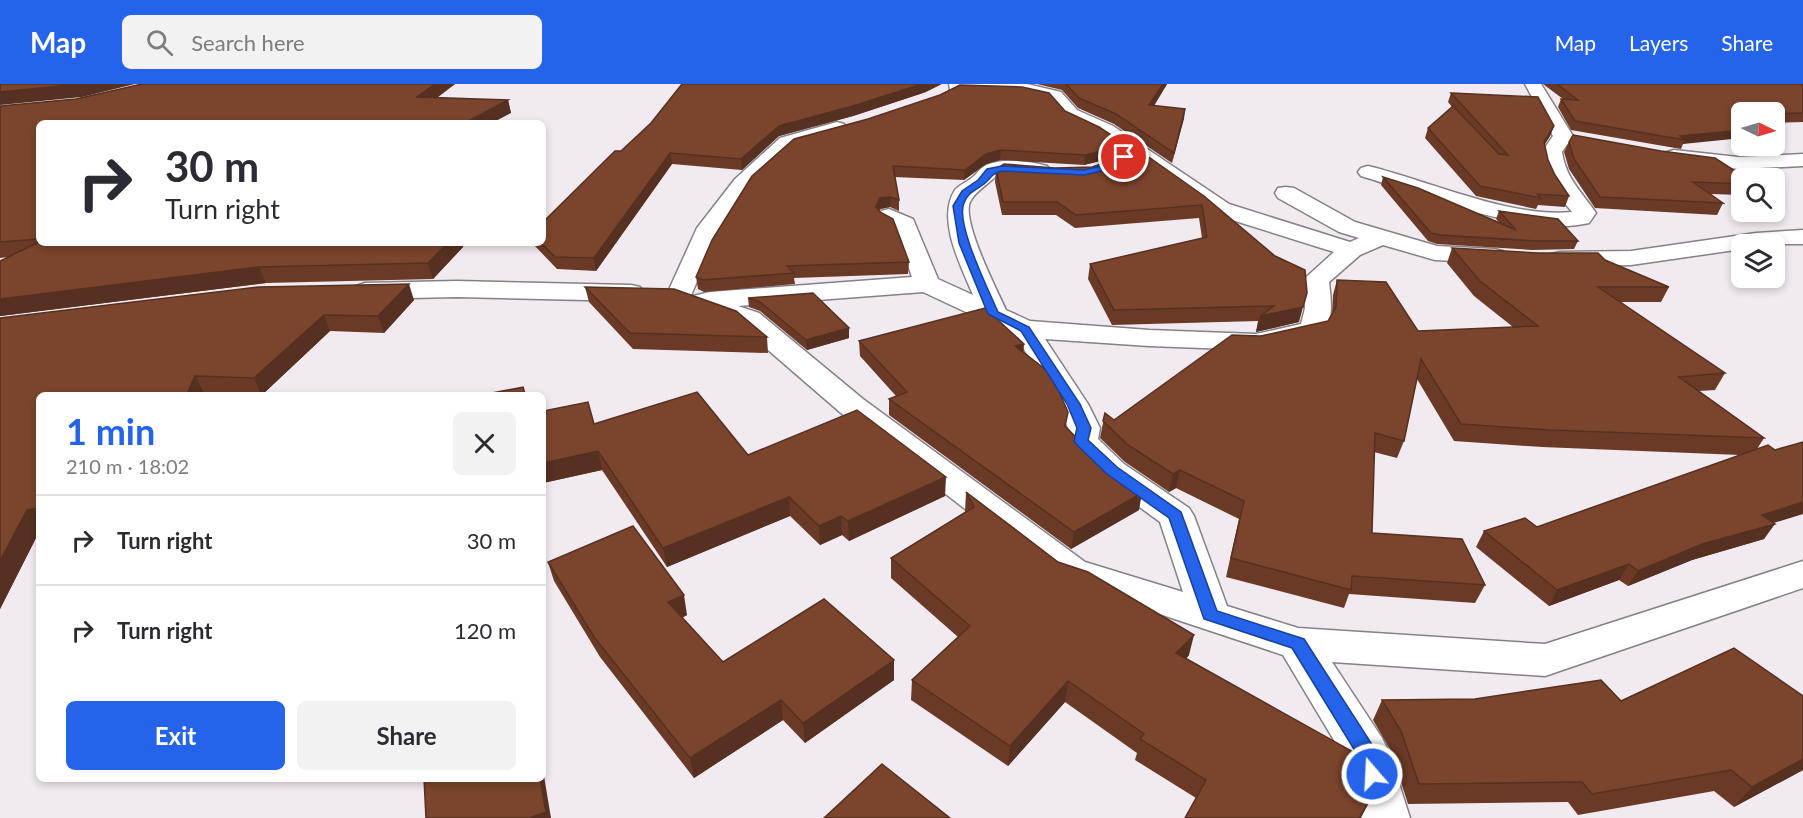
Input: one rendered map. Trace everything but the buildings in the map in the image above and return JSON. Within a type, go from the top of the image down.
[{"type":"street","points":[[1533,84],[1563,136]]},
{"type":"street","points":[[952,88],[1026,86],[1055,96],[1071,114],[1106,130],[1221,209],[1351,250]]},
{"type":"street","points":[[689,297],[709,228],[741,183],[787,142],[851,124]]},
{"type":"street","points":[[1563,136],[1586,140]]},
{"type":"street","points":[[1368,172],[1518,215],[1563,221],[1581,218],[1585,213],[1570,197],[1553,170],[1552,152],[1563,136]]},
{"type":"street","points":[[1116,165],[1133,148]]},
{"type":"street","points":[[1653,153],[1687,159],[1738,163],[1803,160]]},
{"type":"street","points":[[994,314],[964,243],[958,206],[965,192],[981,182],[990,171],[1002,168],[1060,171]]},
{"type":"street","points":[[1286,193],[1347,227],[1435,253],[1532,258],[1631,258],[1756,240],[1803,237]]},
{"type":"street","points":[[889,216],[905,224],[927,284]]},
{"type":"street","points":[[338,292],[457,289],[689,297],[927,284],[1025,329],[1149,338],[1256,342],[1313,329],[1318,308],[1316,280],[1351,250],[1381,237]]},
{"type":"street","points":[[689,297],[749,319],[852,405],[1071,570],[1298,644],[1545,660],[1803,574]]},
{"type":"street","points":[[1025,329],[1073,404],[1084,428],[1081,441],[1112,471],[1176,516],[1210,615]]},
{"type":"street","points":[[1298,644],[1366,752],[1385,818]]},
{"type":"route","points":[[1124,157],[1116,165],[1084,173],[1002,168],[990,171],[981,182],[965,192],[958,206],[964,243],[994,314],[1025,329],[1073,404],[1084,428],[1081,441],[1112,471],[1176,516],[1210,615],[1298,644],[1366,752],[1372,774]]}]
